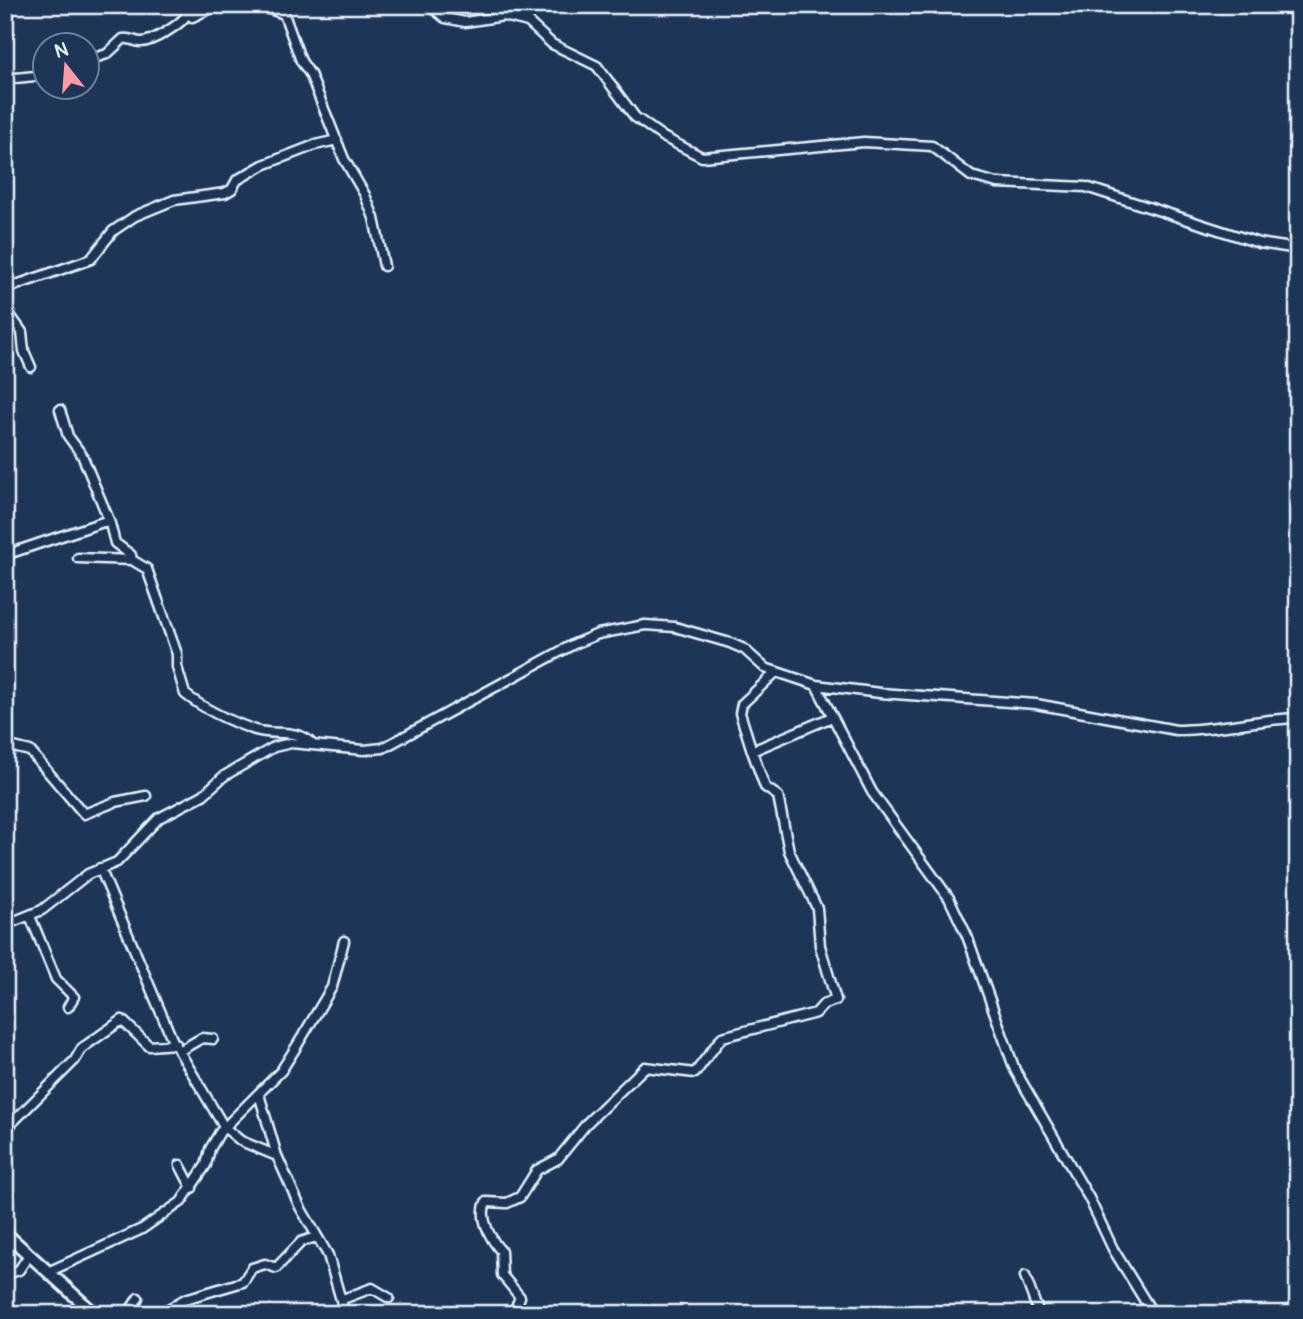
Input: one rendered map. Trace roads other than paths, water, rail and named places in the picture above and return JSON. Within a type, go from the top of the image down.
[{"type":"main road","points":[[5,1233],[95,1314]]},
{"type":"street","points":[[180,5],[192,16],[202,15],[218,5]]},
{"type":"street","points":[[258,5],[284,10],[301,61],[374,218],[384,267]]},
{"type":"street","points":[[429,5],[446,18],[465,22],[504,16],[528,22],[552,44],[597,66],[635,117],[663,137],[702,157],[864,142],[932,146],[971,176],[997,183],[1086,187],[1259,243],[1298,249]]},
{"type":"street","points":[[528,22],[530,5]]},
{"type":"street","points":[[102,56],[123,39],[142,42],[180,24],[187,14]]},
{"type":"street","points":[[5,79],[32,76]]},
{"type":"street","points":[[5,289],[91,259],[113,231],[135,216],[174,200],[225,193],[232,189],[237,180],[263,165],[315,145],[337,140]]},
{"type":"street","points":[[5,307],[22,332],[24,351],[32,367]]},
{"type":"street","points":[[60,410],[68,436],[76,444],[109,520],[115,543],[131,555],[132,560]]},
{"type":"street","points":[[5,555],[109,520]]},
{"type":"street","points":[[78,558],[132,560],[147,569],[177,654],[177,667],[185,694],[255,730],[278,735],[300,734],[312,744]]},
{"type":"street","points":[[5,925],[30,916],[100,868],[117,863],[159,818],[203,795],[233,771],[274,747],[291,743],[364,750],[383,748],[575,644],[622,628],[675,627],[702,634],[744,649],[765,668],[816,685],[880,693],[1036,704],[1176,730],[1298,718]]},
{"type":"street","points":[[513,1314],[520,1297],[502,1275],[501,1251],[493,1242],[484,1217],[486,1202],[507,1203],[520,1198],[537,1170],[558,1159],[587,1123],[645,1067],[653,1065],[695,1073],[722,1037],[816,1013],[824,1004],[836,1000],[820,946],[817,908],[789,851],[778,796],[765,787],[740,713],[742,704],[776,672]]},
{"type":"street","points":[[816,685],[872,792],[949,898],[967,936],[1015,1070],[1089,1198],[1113,1249],[1153,1314]]},
{"type":"street","points":[[752,751],[832,717]]},
{"type":"street","points":[[5,745],[30,751],[84,814],[115,802],[146,796]]},
{"type":"street","points":[[100,868],[177,1047],[224,1127],[241,1141],[277,1156]]},
{"type":"street","points":[[30,916],[57,979],[74,997],[68,1007]]},
{"type":"street","points":[[48,1272],[142,1230],[181,1202],[192,1188],[224,1127],[281,1071],[332,987],[344,941]]},
{"type":"street","points":[[5,1130],[75,1060],[82,1048],[122,1020],[149,1046],[177,1047],[199,1039],[213,1039]]},
{"type":"street","points":[[259,1094],[277,1156],[316,1237],[328,1255],[343,1299],[345,1314]]},
{"type":"street","points":[[180,1165],[192,1188]]},
{"type":"street","points":[[160,1314],[185,1299],[243,1282],[252,1268],[265,1264],[276,1268],[301,1241],[316,1237]]},
{"type":"street","points":[[5,1275],[19,1270],[29,1255]]},
{"type":"street","points":[[1025,1276],[1039,1314]]},
{"type":"street","points":[[343,1299],[372,1288],[388,1298]]},
{"type":"street","points":[[128,1314],[138,1298]]}]
